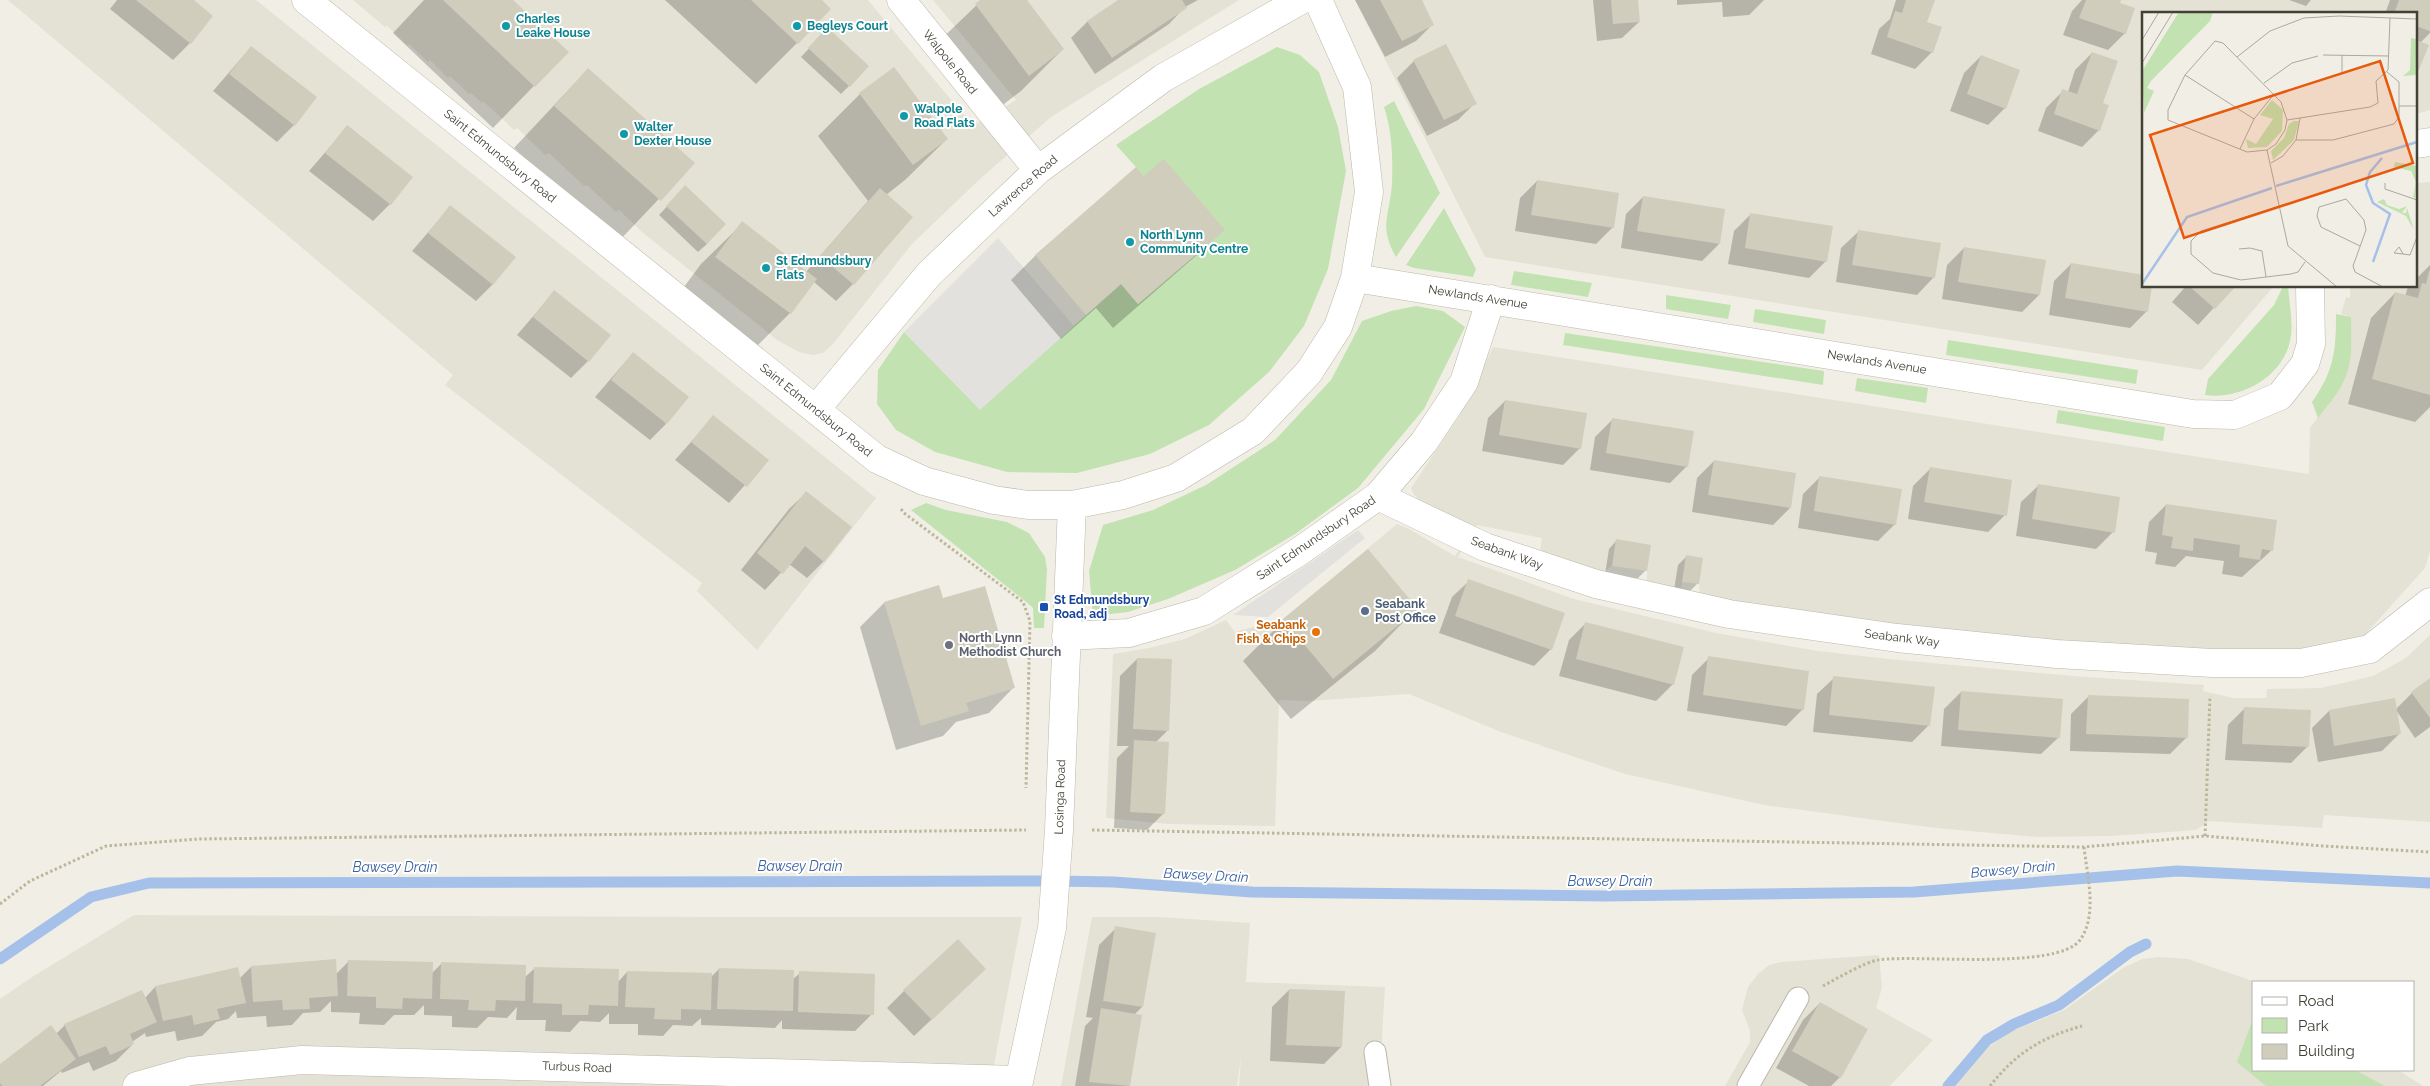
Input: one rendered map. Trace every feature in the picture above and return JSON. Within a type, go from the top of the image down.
[{"type":"street","name":"Saint Edmundsbury Road","points":[[306,0],[877,459],[924,481],[1003,501],[1028,505],[1072,505],[1123,495],[1176,478],[1253,432],[1309,372],[1338,327],[1355,278],[1369,192],[1357,88],[1318,0]]},
{"type":"street","name":"Walpole Road","points":[[900,0],[1038,170]]},
{"type":"street","name":"Lawrence Road","points":[[816,409],[929,274],[1038,170],[1163,78],[1301,0]]},
{"type":"street","name":"Newlands Avenue","points":[[1355,278],[2193,414],[2234,415],[2280,396],[2305,364],[2311,344],[2310,288]]},
{"type":"street","name":"Saint Edmundsbury Road","points":[[1066,636],[1129,633],[1204,611],[1297,553],[1378,496],[1424,442],[1464,382],[1491,299]]},
{"type":"street","name":"Seabank Way","points":[[1378,496],[1495,550],[1596,584],[1729,614],[1897,638],[2057,654],[2212,663],[2301,663],[2370,649],[2430,602]]},
{"type":"street","name":"Losinga Road","points":[[1019,1083],[1052,928],[1059,830],[1072,505]]},
{"type":"street","name":"Turbus Road","points":[[137,1086],[190,1071],[302,1060],[1019,1083]]},
{"type":"lane","points":[[1748,1086],[1798,998]]},
{"type":"lane","points":[[1375,1052],[1380,1086]]},
{"type":"path","points":[[900,505],[904,513],[1023,602],[1030,621],[1025,786],[1059,830]]},
{"type":"path","points":[[2205,836],[2212,663]]},
{"type":"path","points":[[0,904],[30,882],[106,846],[199,839],[1059,830],[2084,847],[2205,836],[2323,846],[2430,852]]},
{"type":"path","points":[[1798,998],[1877,960],[1989,960],[2054,954],[2079,941],[2089,920],[2084,847]]},
{"type":"path","points":[[1990,1086],[2019,1054],[2040,1042],[2082,1026]]},
{"type":"shaded area","points":[[8,0],[256,0],[876,498],[757,650],[697,591],[702,583],[445,385],[453,375]]},
{"type":"shaded area","points":[[353,0],[868,0],[973,126],[1016,100],[933,0],[1239,0],[1051,117],[981,178],[912,244],[832,345],[823,353],[813,355],[799,352],[777,340],[642,232],[619,210],[616,212],[587,185],[584,186],[549,153],[545,155],[517,128],[514,130],[484,102],[482,103],[471,93],[469,94],[450,76],[448,78],[430,60],[428,62],[409,44],[407,45],[387,26],[385,27]]},
{"type":"shaded area","points":[[1355,0],[2430,0],[2430,110],[2418,113],[2418,12],[2142,12],[2142,288],[2272,288],[2202,370],[1485,257]]},
{"type":"shaded area","points":[[2430,182],[2430,551],[2425,568],[2362,638],[2348,645],[2278,652],[2057,645],[1881,626],[1700,597],[1699,584],[1682,582],[1680,592],[1647,585],[1647,571],[1612,566],[1603,572],[1549,557],[1540,551],[1542,538],[1477,525],[1458,557],[1574,599],[1716,633],[1818,651],[1889,659],[2073,676],[2204,685],[2203,691],[2233,698],[2266,698],[2267,689],[2321,688],[2373,676],[2406,658],[2430,635],[2430,822],[2324,815],[2322,828],[2209,821],[2196,830],[2111,836],[2037,837],[1936,828],[1764,805],[1625,774],[1501,732],[1409,694],[1310,701],[1279,700],[1275,826],[1168,824],[1106,818],[1113,654],[1185,639],[1226,620],[1235,632],[1283,619],[1397,524],[1455,556],[1472,529],[1428,508],[1414,495],[1411,488],[1460,415],[1493,347],[2309,474],[2310,428],[2343,383],[2349,364],[2352,342],[2351,317],[2341,314],[2346,297],[2350,298],[2350,288],[2418,288],[2418,183]]},
{"type":"shaded area","points":[[998,238],[1074,326],[980,410],[904,332]]},
{"type":"shaded area","points":[[1358,530],[1365,538],[1268,617],[1233,615]]},
{"type":"shaded area","points":[[134,915],[1022,917],[990,1086],[0,1086],[0,999],[32,977]]},
{"type":"shaded area","points":[[1092,917],[1160,917],[1250,923],[1246,982],[1385,987],[1379,1086],[1239,1086],[1241,1057],[1237,1086],[1061,1086]]},
{"type":"shaded area","points":[[1879,955],[1882,988],[1876,1008],[1933,1040],[1890,1086],[1725,1086],[1750,1042],[1750,1031],[1742,1010],[1748,987],[1758,974],[1769,965],[1781,962]]},
{"type":"shaded area","points":[[2160,957],[2188,959],[2253,981],[2252,1071],[2400,1071],[2423,1086],[1954,1086],[1982,1052],[2005,1034],[2064,1010],[2123,968],[2142,959]]},
{"type":"green space","points":[[1277,47],[1300,55],[1319,72],[1338,127],[1346,171],[1328,269],[1304,326],[1269,372],[1209,425],[1150,454],[1077,473],[1007,472],[935,452],[896,430],[877,404],[878,370],[904,332],[980,409],[1121,284],[1138,304],[1224,230],[1144,176],[1116,145],[1199,89]]},
{"type":"green space","points":[[1394,101],[1440,193],[1396,257],[1386,228],[1391,194],[1392,164],[1390,135],[1384,107]]},
{"type":"green space","points":[[1444,208],[1476,269],[1473,277],[1414,268],[1406,265]]},
{"type":"green space","points":[[1514,271],[1592,283],[1588,297],[1511,285]]},
{"type":"green space","points":[[2282,288],[2288,288],[2292,327],[2290,341],[2278,366],[2258,384],[2245,390],[2218,396],[2205,395],[2208,379],[2274,305]]},
{"type":"green space","points":[[1666,295],[1731,305],[1728,319],[1666,309]]},
{"type":"green space","points":[[1416,306],[1443,311],[1465,327],[1424,409],[1358,488],[1295,534],[1235,570],[1168,599],[1128,612],[1093,616],[1089,571],[1103,525],[1153,510],[1206,485],[1275,440],[1331,380],[1362,321],[1391,311]]},
{"type":"green space","points":[[1755,309],[1826,320],[1824,334],[1753,322]]},
{"type":"green space","points":[[2336,314],[2351,317],[2352,342],[2349,367],[2343,383],[2318,418],[2312,402],[2325,380],[2332,360]]},
{"type":"green space","points":[[1565,333],[1824,371],[1823,385],[1563,345]]},
{"type":"green space","points":[[1948,340],[2138,370],[2136,384],[1946,355]]},
{"type":"green space","points":[[1857,378],[1928,388],[1926,403],[1855,391]]},
{"type":"green space","points":[[2058,410],[2165,427],[2163,441],[2056,423]]},
{"type":"green space","points":[[926,503],[946,510],[1007,522],[1029,533],[1045,557],[1047,569],[1044,628],[1034,628],[1033,608],[911,510]]},
{"type":"green space","points":[[2252,1021],[2252,1071],[2357,1071],[2385,1086],[2266,1086],[2237,1062]]},
{"type":"building","points":[[136,0],[194,0],[213,16],[191,44]]},
{"type":"building","name":"Charles Leake House","points":[[443,0],[513,0],[569,52],[535,87]]},
{"type":"building","name":"Begleys Court","points":[[751,0],[822,0],[831,9],[798,44]]},
{"type":"building","points":[[980,0],[1027,0],[1064,49],[1029,76],[975,4]]},
{"type":"building","points":[[1118,0],[1182,0],[1187,8],[1112,58],[1087,21]]},
{"type":"building","points":[[1380,0],[1422,0],[1434,25],[1402,41]]},
{"type":"building","points":[[1611,0],[1638,0],[1640,22],[1613,24]]},
{"type":"building","points":[[1906,0],[1935,0],[1927,22],[1942,27],[1933,53],[1887,37],[1895,11],[1902,13]]},
{"type":"building","points":[[2086,0],[2121,0],[2120,3],[2135,8],[2126,34],[2079,18]]},
{"type":"building","points":[[2399,0],[2430,0],[2430,31],[2418,27],[2418,12],[2395,12]]},
{"type":"building","points":[[827,27],[869,66],[850,87],[808,48]]},
{"type":"building","points":[[2418,41],[2429,45],[2418,72]]},
{"type":"building","points":[[1446,44],[1477,104],[1444,120],[1413,60]]},
{"type":"building","points":[[251,46],[317,97],[295,126],[229,74]]},
{"type":"building","points":[[2092,52],[2118,61],[2103,103],[2109,105],[2100,131],[2054,114],[2062,89],[2077,94]]},
{"type":"building","points":[[1981,55],[2020,70],[2006,109],[1967,94]]},
{"type":"building","name":"Walpole Road Flats","points":[[894,67],[948,139],[913,165],[859,93]]},
{"type":"building","name":"Walter Dexter House","points":[[588,68],[695,163],[661,201],[554,106]]},
{"type":"building","points":[[347,125],[413,177],[391,205],[325,153]]},
{"type":"building","name":"North Lynn Community Centre","points":[[1164,159],[1225,230],[1138,304],[1121,284],[1086,315],[1035,255],[1136,167],[1144,176]]},
{"type":"building","points":[[1537,180],[1619,193],[1614,228],[1531,215]]},
{"type":"building","points":[[685,185],[726,224],[707,244],[666,206]]},
{"type":"building","points":[[880,188],[913,217],[854,285],[820,256]]},
{"type":"building","points":[[1643,196],[1725,209],[1720,244],[1637,231]]},
{"type":"building","points":[[450,205],[516,257],[493,285],[428,233]]},
{"type":"building","points":[[1750,213],[1833,226],[1827,262],[1745,248]]},
{"type":"building","name":"St Edmundsbury Flats","points":[[742,221],[817,279],[791,314],[715,257]]},
{"type":"building","points":[[1858,230],[1941,243],[1935,278],[1852,265]]},
{"type":"building","points":[[1964,247],[2046,260],[2040,295],[1958,282]]},
{"type":"building","points":[[2071,263],[2142,275],[2142,288],[2152,288],[2148,312],[2065,298]]},
{"type":"building","points":[[2429,271],[2430,395],[2372,379],[2395,292],[2418,298],[2422,283],[2426,284]]},
{"type":"building","points":[[2191,288],[2234,288],[2215,309]]},
{"type":"building","points":[[554,290],[611,335],[589,362],[533,317]]},
{"type":"building","points":[[633,352],[689,397],[667,424],[611,380]]},
{"type":"building","points":[[1505,400],[1587,413],[1581,449],[1499,435]]},
{"type":"building","points":[[713,415],[769,460],[747,487],[691,442]]},
{"type":"building","points":[[1612,418],[1694,431],[1688,467],[1606,453]]},
{"type":"building","points":[[1714,460],[1796,473],[1791,508],[1708,495]]},
{"type":"building","points":[[1930,467],[2012,480],[2007,516],[1924,502]]},
{"type":"building","points":[[1819,476],[1902,489],[1896,525],[1814,511]]},
{"type":"building","points":[[2038,484],[2120,497],[2115,533],[2032,519]]},
{"type":"building","points":[[806,491],[852,527],[824,562],[805,546],[783,574],[757,553]]},
{"type":"building","points":[[2166,504],[2277,520],[2273,551],[2262,549],[2260,560],[2239,557],[2240,545],[2194,538],[2193,551],[2171,548],[2173,537],[2162,535]]},
{"type":"building","points":[[1616,539],[1651,545],[1647,571],[1612,566]]},
{"type":"building","points":[[1368,549],[1418,609],[1333,679],[1283,619]]},
{"type":"building","points":[[1686,555],[1703,558],[1699,584],[1682,582]]},
{"type":"building","points":[[1468,579],[1565,613],[1552,650],[1455,616]]},
{"type":"building","name":"North Lynn Methodist Church","points":[[939,585],[943,598],[985,586],[1015,688],[966,703],[969,711],[921,726],[884,602]]},
{"type":"building","points":[[1585,622],[1684,647],[1674,685],[1576,659]]},
{"type":"building","points":[[1708,656],[1809,671],[1804,710],[1703,695]]},
{"type":"building","points":[[1137,658],[1172,659],[1169,731],[1133,729]]},
{"type":"building","points":[[1833,676],[1935,687],[1930,726],[1829,715]]},
{"type":"building","points":[[2430,678],[2430,718],[2411,692]]},
{"type":"building","points":[[1961,691],[2063,699],[2060,738],[1958,730]]},
{"type":"building","points":[[2088,695],[2189,699],[2188,738],[2086,734]]},
{"type":"building","points":[[2395,698],[2401,734],[2334,746],[2329,710]]},
{"type":"building","points":[[2244,707],[2311,710],[2309,747],[2242,744]]},
{"type":"building","points":[[1134,740],[1169,742],[1165,814],[1130,812]]},
{"type":"building","points":[[1115,926],[1156,933],[1143,1007],[1103,1001]]},
{"type":"building","points":[[958,939],[986,969],[932,1020],[903,990]]},
{"type":"building","points":[[336,959],[338,996],[309,998],[310,1009],[283,1010],[282,1000],[253,1002],[251,966]]},
{"type":"building","points":[[348,960],[433,962],[432,999],[403,998],[402,1009],[376,1008],[376,997],[347,996]]},
{"type":"building","points":[[441,962],[526,965],[525,1001],[496,1000],[495,1011],[468,1010],[469,1000],[440,999]]},
{"type":"building","points":[[238,967],[246,1003],[217,1009],[220,1019],[194,1025],[192,1015],[163,1021],[155,986]]},
{"type":"building","points":[[534,967],[619,969],[618,1006],[589,1005],[588,1015],[562,1015],[562,1004],[533,1003]]},
{"type":"building","points":[[719,968],[794,970],[793,1011],[717,1009]]},
{"type":"building","points":[[627,971],[712,973],[711,1010],[681,1009],[681,1020],[654,1019],[655,1008],[625,1007]]},
{"type":"building","points":[[799,971],[875,974],[874,1015],[798,1012]]},
{"type":"building","points":[[1289,989],[1345,991],[1342,1047],[1286,1045]]},
{"type":"building","points":[[142,990],[157,1022],[130,1034],[134,1044],[122,1050],[110,1055],[106,1046],[79,1057],[64,1024]]},
{"type":"building","points":[[1820,1002],[1868,1029],[1841,1078],[1792,1051]]},
{"type":"building","points":[[1101,1008],[1142,1015],[1130,1086],[1089,1082]]},
{"type":"building","points":[[51,1025],[76,1059],[40,1086],[2,1086],[0,1083],[0,1064]]},
{"type":"waterway","name":"Bawsey Drain","points":[[0,959],[91,897],[149,883],[1055,881],[1114,882],[1252,892],[1605,896],[1914,892],[2177,871],[2430,883]]},
{"type":"waterway","points":[[1948,1086],[1987,1040],[2014,1024],[2059,1005],[2130,952],[2146,944]]},
{"type":"place","name":"Charles Leake House","points":[[506,26]]},
{"type":"place","name":"Begleys Court","points":[[797,26]]},
{"type":"place","name":"Walpole Road Flats","points":[[904,116]]},
{"type":"place","name":"Walter Dexter House","points":[[624,134]]},
{"type":"place","name":"North Lynn Community Centre","points":[[1130,242]]},
{"type":"place","name":"St Edmundsbury Flats","points":[[766,268]]},
{"type":"place","name":"St Edmundsbury Road, adj","points":[[1044,607]]},
{"type":"place","name":"Seabank Post Office","points":[[1365,611]]},
{"type":"place","name":"Seabank Fish & Chips","points":[[1316,632]]},
{"type":"place","name":"North Lynn Methodist Church","points":[[949,645]]}]
